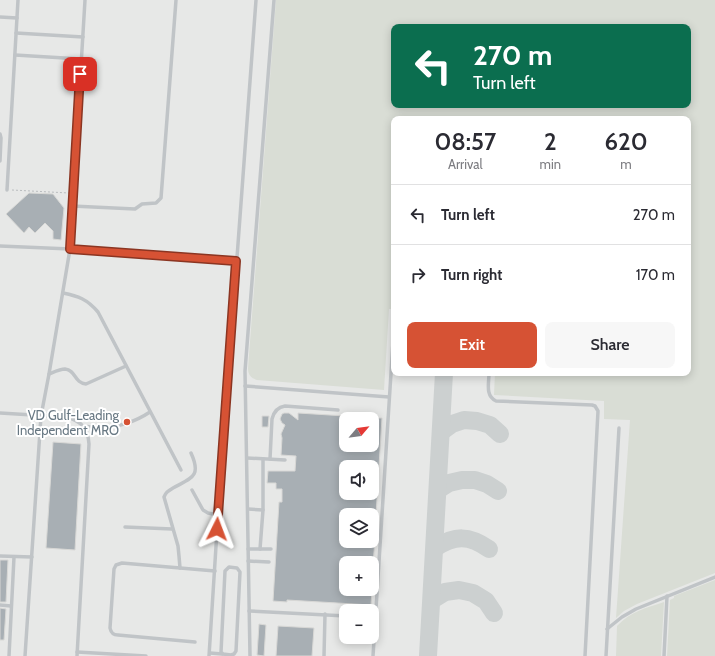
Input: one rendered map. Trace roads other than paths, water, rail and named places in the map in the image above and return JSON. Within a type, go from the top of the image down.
[{"type":"lane","points":[[7,190],[18,0]]},
{"type":"lane","points":[[25,656],[41,416],[70,249],[85,0]]},
{"type":"lane","points":[[72,206],[135,209],[142,204],[156,203],[161,198],[176,0]]},
{"type":"lane","points":[[222,654],[225,571],[227,568],[232,567],[238,569],[240,572],[236,651],[233,655],[210,654],[218,515],[256,0]]},
{"type":"lane","points":[[250,656],[246,357],[274,0]]},
{"type":"lane","points":[[0,17],[17,18]]},
{"type":"lane","points":[[16,33],[83,37]]},
{"type":"lane","points":[[15,55],[81,59]]},
{"type":"lane","points":[[0,134],[0,161]]},
{"type":"lane","points":[[0,246],[70,249],[236,261]]},
{"type":"lane","points":[[63,293],[82,298],[93,306],[98,312],[181,470]]},
{"type":"lane","points":[[49,374],[62,370],[68,370],[79,382],[86,384],[126,366]]},
{"type":"lane","points":[[375,604],[391,369]]},
{"type":"lane","points":[[489,376],[489,394],[496,401],[589,405],[595,406],[598,411],[585,656]]},
{"type":"lane","points":[[246,386],[389,397]]},
{"type":"lane","points":[[270,459],[272,419],[278,408],[286,406],[338,410]]},
{"type":"lane","points":[[83,426],[101,428],[118,426],[135,421],[150,412]]},
{"type":"lane","points":[[0,413],[73,418],[78,421],[87,431],[90,444],[77,654],[146,656]]},
{"type":"lane","points":[[606,656],[619,428]]},
{"type":"lane","points":[[180,568],[179,551],[172,529],[165,494],[169,490],[193,476],[196,466],[191,453]]},
{"type":"lane","points":[[247,458],[285,460]]},
{"type":"lane","points":[[260,549],[263,510],[262,459]]},
{"type":"lane","points":[[192,490],[205,511],[218,515]]},
{"type":"lane","points":[[248,509],[263,510]]},
{"type":"lane","points":[[125,527],[172,529]]},
{"type":"lane","points":[[248,549],[271,549]]},
{"type":"lane","points":[[0,556],[32,558]]},
{"type":"lane","points":[[9,656],[14,557]]},
{"type":"lane","points":[[248,561],[269,562]]},
{"type":"lane","points":[[195,642],[113,634],[110,630],[114,569],[116,565],[122,562],[215,571]]},
{"type":"lane","points":[[607,629],[629,613],[715,577]]},
{"type":"lane","points":[[664,656],[668,596]]},
{"type":"lane","points":[[0,605],[11,606]]},
{"type":"lane","points":[[249,611],[339,615]]},
{"type":"lane","points":[[324,656],[325,614]]},
{"type":"lane","points":[[373,644],[373,656]]},
{"type":"place","name":"VD Gulf-Leading Independent MRO","points":[[127,422]]}]
